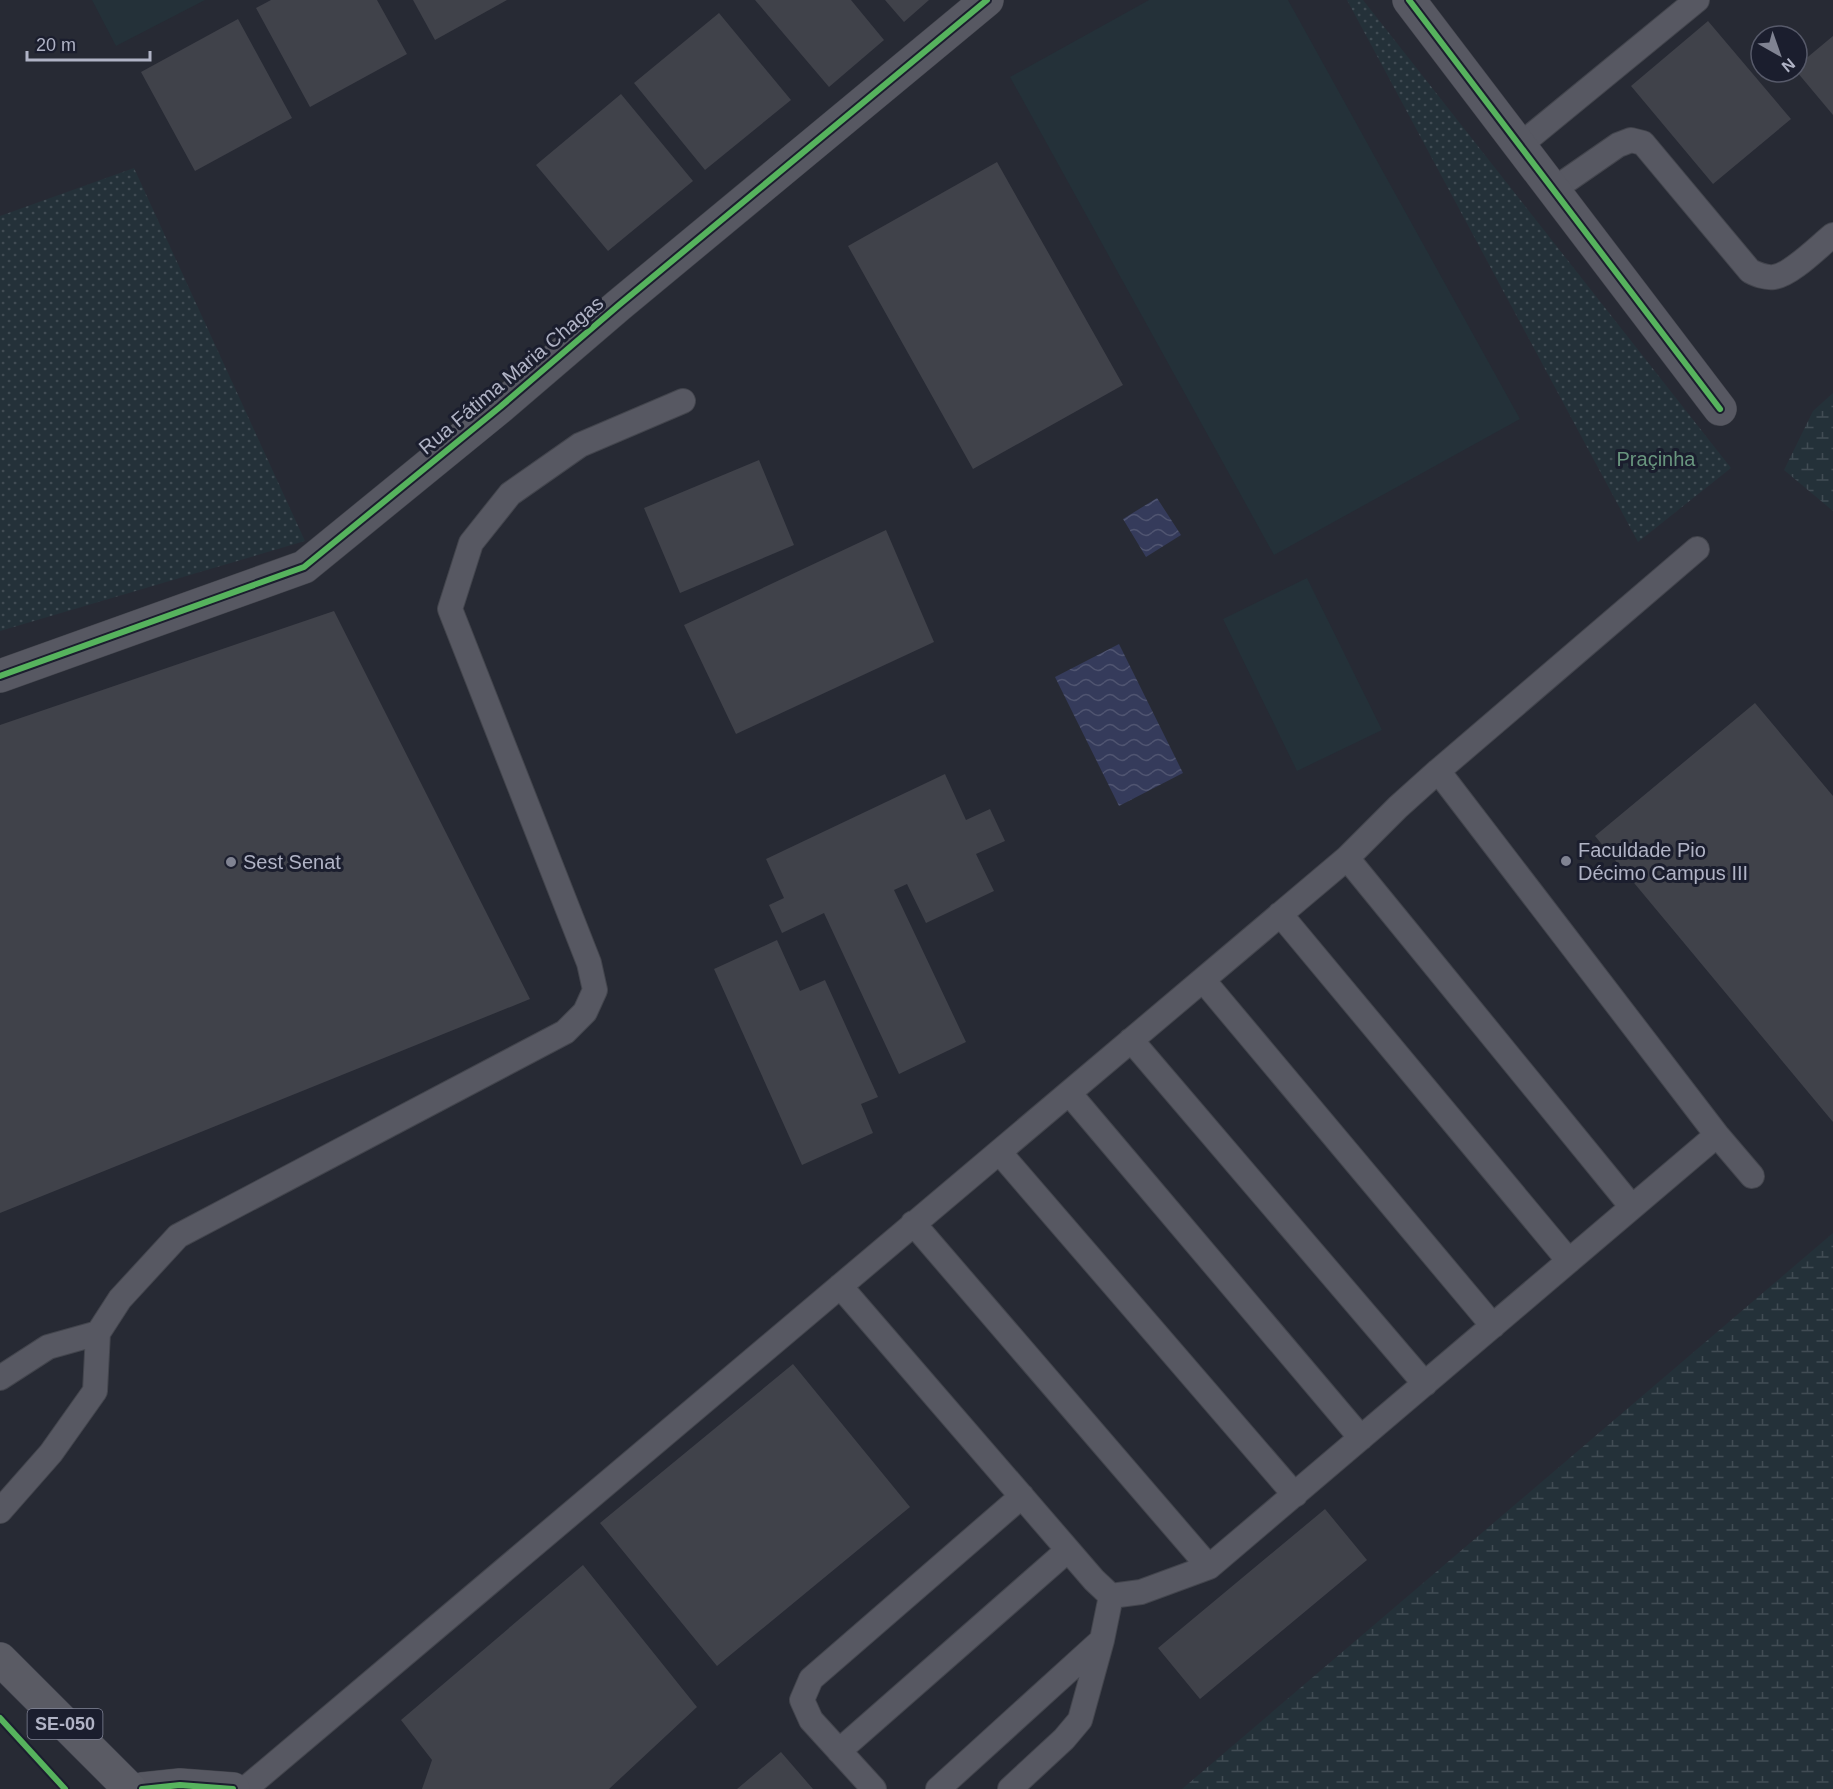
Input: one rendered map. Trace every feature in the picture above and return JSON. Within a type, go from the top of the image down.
[{"type":"main road","name":"SE-050","points":[[0,1659],[130,1789]]},
{"type":"street","name":"Rua Fátima Maria Chagas","points":[[0,676],[304,567],[500,407],[619,305],[987,0]]},
{"type":"street","points":[[1409,0],[1720,409]]},
{"type":"street","points":[[142,1789],[180,1785],[233,1789]]},
{"type":"lane","points":[[1519,146],[1697,0]]},
{"type":"lane","points":[[1553,190],[1618,145],[1631,140],[1643,143],[1750,271],[1763,277],[1776,277],[1792,268],[1833,234]]},
{"type":"lane","points":[[0,1511],[51,1453],[95,1392],[98,1333],[120,1299],[178,1236],[565,1032],[585,1012],[595,990],[589,963],[450,609],[471,543],[510,494],[580,445],[683,401]]},
{"type":"lane","points":[[245,1789],[1347,858],[1438,771],[1696,549]]},
{"type":"lane","points":[[1438,771],[1717,1135],[1752,1176]]},
{"type":"lane","points":[[1347,858],[1632,1207]]},
{"type":"lane","points":[[1280,914],[1569,1261]]},
{"type":"lane","points":[[1203,980],[1493,1326]]},
{"type":"lane","points":[[1131,1040],[1425,1384]]},
{"type":"lane","points":[[1069,1093],[1361,1438]]},
{"type":"lane","points":[[1111,1596],[1141,1592],[1209,1567],[1717,1135]]},
{"type":"lane","points":[[1000,1152],[1295,1496]]},
{"type":"lane","points":[[913,1223],[1209,1567]]},
{"type":"lane","points":[[840,1286],[1094,1580],[1111,1596]]},
{"type":"lane","points":[[0,1378],[48,1347],[98,1333]]},
{"type":"lane","points":[[874,1789],[812,1720],[802,1700],[811,1679],[1022,1496]]},
{"type":"lane","points":[[839,1751],[1068,1550]]},
{"type":"lane","points":[[1010,1789],[1064,1739],[1080,1720],[1102,1640],[1111,1596]]},
{"type":"lane","points":[[938,1789],[1102,1640]]},
{"type":"green space","points":[[92,0],[205,0],[116,46]]},
{"type":"green space","points":[[1149,0],[1288,0],[1520,419],[1274,555],[1010,77]]},
{"type":"green space","name":"Praçinha","points":[[1347,0],[1363,0],[1731,468],[1638,542]]},
{"type":"green space","points":[[134,168],[305,541],[0,631],[0,216]]},
{"type":"green space","points":[[1833,393],[1833,511],[1784,470],[1813,411]]},
{"type":"green space","points":[[1307,578],[1382,730],[1297,771],[1223,619]]},
{"type":"green space","points":[[1833,1233],[1833,1789],[1182,1789]]},
{"type":"water","points":[[1157,498],[1181,535],[1146,557],[1123,519]]},
{"type":"water","points":[[1119,644],[1183,773],[1119,806],[1055,677]]},
{"type":"building","points":[[271,0],[377,0],[407,54],[310,107],[256,8]]},
{"type":"building","points":[[413,0],[507,0],[435,40]]},
{"type":"building","points":[[755,0],[851,0],[884,40],[829,87]]},
{"type":"building","points":[[885,0],[929,0],[904,22]]},
{"type":"building","points":[[719,13],[791,100],[705,170],[634,83]]},
{"type":"building","points":[[238,19],[292,118],[195,171],[141,72]]},
{"type":"building","points":[[1708,21],[1749,69],[1749,84],[1761,84],[1791,119],[1713,184],[1631,86]]},
{"type":"building","points":[[1833,36],[1833,115],[1807,84],[1809,84],[1809,56]]},
{"type":"building","points":[[621,94],[693,181],[608,251],[536,165]]},
{"type":"building","points":[[997,162],[1123,385],[973,469],[848,246]]},
{"type":"building","points":[[759,460],[794,545],[680,593],[644,508]]},
{"type":"building","points":[[886,530],[934,642],[736,734],[684,625]]},
{"type":"building","name":"Sest Senat","points":[[334,611],[530,999],[0,1213],[0,725]]},
{"type":"building","points":[[1755,703],[1833,796],[1833,1122],[1595,836]]},
{"type":"building","points":[[945,774],[966,820],[990,809],[1005,841],[976,854],[994,891],[926,923],[907,884],[894,890],[966,1042],[899,1074],[824,913],[782,933],[769,905],[784,898],[766,859]]},
{"type":"building","points":[[777,940],[800,991],[825,980],[878,1097],[861,1104],[873,1133],[802,1165],[714,969]]},
{"type":"building","points":[[793,1364],[910,1507],[717,1666],[600,1523]]},
{"type":"building","points":[[1325,1509],[1367,1560],[1200,1699],[1158,1648]]},
{"type":"building","points":[[583,1565],[697,1707],[609,1789],[422,1789],[432,1760],[401,1720]]},
{"type":"building","points":[[781,1752],[813,1789],[737,1789]]},
{"type":"cycle path","points":[[0,676],[304,567],[500,407],[619,305],[987,0]]},
{"type":"cycle path","points":[[1409,0],[1720,409]]},
{"type":"cycle path","points":[[0,1718],[65,1789]]},
{"type":"cycle path","points":[[142,1789],[180,1785],[233,1789]]},
{"type":"place","name":"Faculdade Pio Décimo Campus III","points":[[1566,861]]},
{"type":"place","name":"Sest Senat","points":[[231,862]]}]
